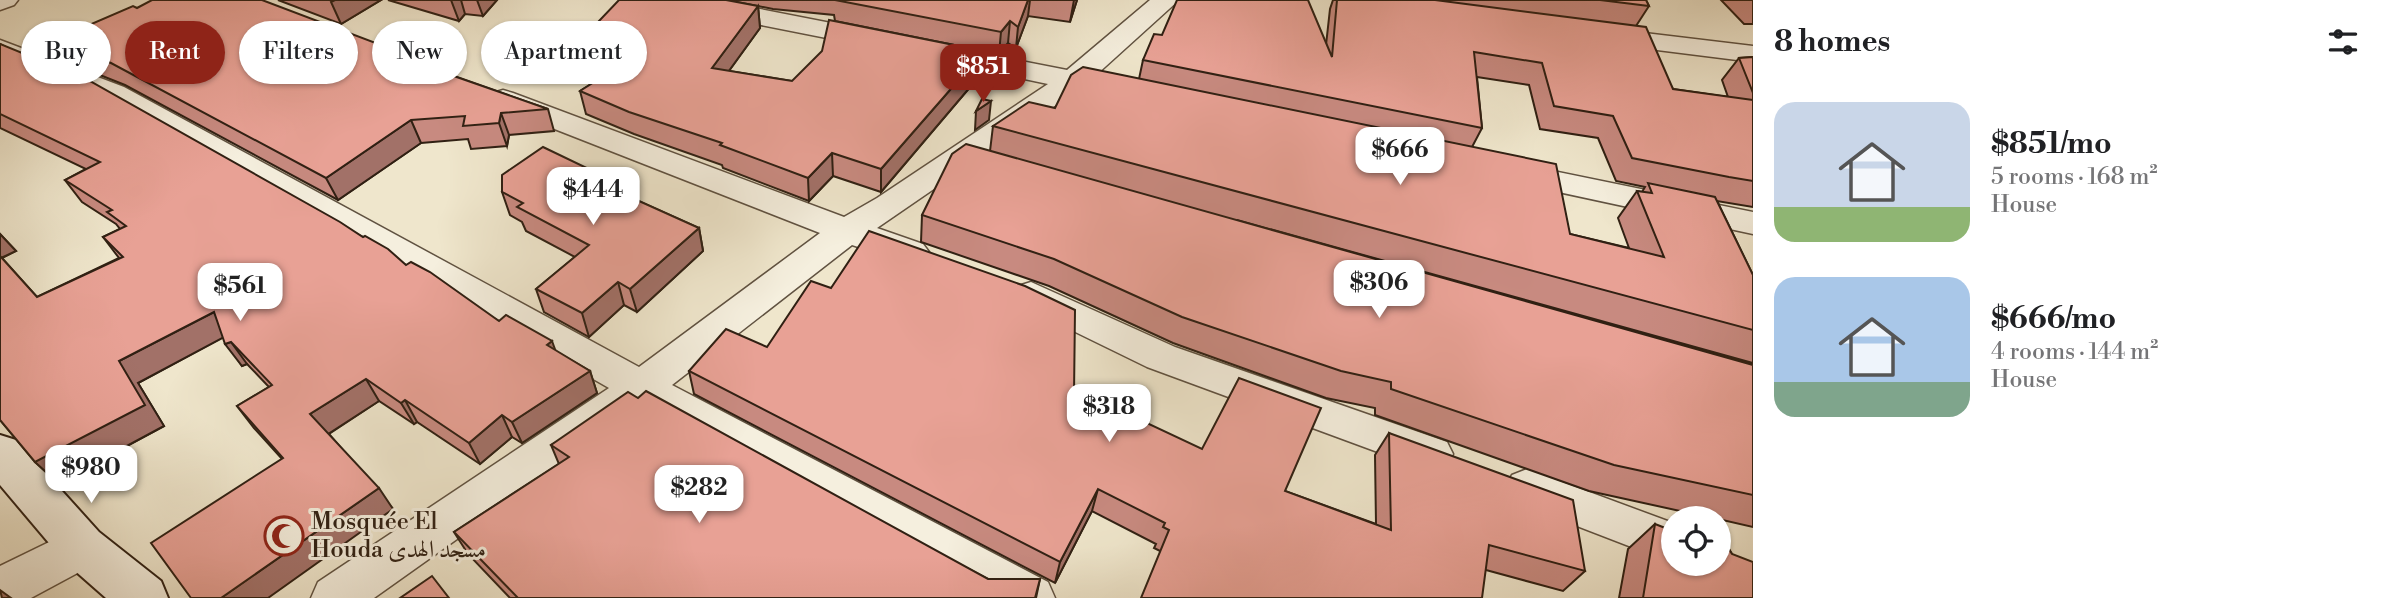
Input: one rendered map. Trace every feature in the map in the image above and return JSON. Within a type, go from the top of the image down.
[{"type":"main road","points":[[0,453],[82,547],[143,598]]},
{"type":"street","points":[[0,2],[5,0]]},
{"type":"street","points":[[675,0],[1141,94]]},
{"type":"street","points":[[335,598],[641,387],[847,231],[889,206],[958,156],[1073,80],[1166,0]]},
{"type":"street","points":[[1572,33],[1753,54]]},
{"type":"street","points":[[0,48],[114,93],[641,387],[1031,598]]},
{"type":"street","points":[[482,90],[847,231],[949,265]]},
{"type":"street","points":[[958,156],[997,167]]},
{"type":"street","points":[[1481,166],[1753,223]]},
{"type":"street","points":[[998,283],[1035,296],[1161,357],[1661,539]]},
{"type":"street","points":[[0,590],[82,547]]},
{"type":"building","points":[[152,0],[262,0],[318,21],[239,21],[239,84],[358,84],[358,36],[372,42],[372,84],[467,84],[467,81],[548,109],[501,113],[499,123],[463,126],[465,116],[411,120],[326,178],[150,84],[225,84],[225,21],[125,21],[125,70],[111,63],[111,21],[98,21],[133,6],[137,8]]},
{"type":"building","points":[[619,0],[726,0],[758,6],[712,68],[792,81],[822,51],[829,20],[984,51],[881,169],[832,153],[808,178],[720,145],[722,143],[629,112],[580,91],[591,84],[647,84],[647,21],[599,21]]},
{"type":"building","points":[[835,0],[1028,0],[1018,27],[1010,21],[1001,32]]},
{"type":"building","points":[[1177,0],[1308,0],[1332,57],[1337,0],[1435,0],[1646,27],[1673,89],[1753,100],[1753,181],[1632,158],[1613,116],[1554,106],[1542,63],[1474,52],[1482,128],[1143,60],[1154,34],[1162,35]]},
{"type":"building","points":[[1600,0],[1646,0],[1649,6]]},
{"type":"building","points":[[0,44],[21,53],[21,84],[95,84],[388,249],[406,265],[411,262],[430,272],[499,321],[506,315],[552,341],[547,345],[590,371],[512,422],[502,415],[469,443],[405,400],[401,403],[366,379],[310,414],[379,488],[221,598],[191,598],[151,543],[283,458],[237,406],[272,385],[231,342],[225,344],[214,312],[119,361],[145,405],[35,462],[0,420],[0,256],[37,297],[123,257],[103,237],[126,226],[107,212],[112,210],[65,180],[100,162],[0,114]]},
{"type":"building","points":[[1753,57],[1753,93],[1739,58]]},
{"type":"building","points":[[1083,67],[1556,164],[1570,234],[1664,257],[1637,191],[1652,193],[1648,183],[1715,197],[1753,275],[1753,330],[993,126],[1029,102],[1055,108],[1071,75]]},
{"type":"building","points":[[982,99],[991,101],[976,111]]},
{"type":"building","points":[[966,144],[1753,365],[1753,495],[1614,465],[1391,389],[1391,382],[1341,371],[1182,317],[1054,259],[922,215],[952,154]]},
{"type":"building","points":[[543,147],[616,182],[608,187],[699,228],[630,289],[618,282],[582,313],[536,289],[589,245],[517,207],[523,203],[502,192],[502,175]]},
{"type":"building","points":[[869,231],[1025,286],[1075,310],[1074,395],[1128,419],[1130,415],[1202,449],[1239,378],[1321,408],[1285,491],[1391,530],[1389,433],[1573,500],[1585,571],[1489,545],[1482,598],[1141,598],[1169,530],[1163,527],[1165,523],[1098,489],[1060,562],[689,371],[726,329],[767,347],[811,281],[831,288]]},
{"type":"building","points":[[646,391],[988,579],[1040,579],[1035,598],[518,598],[454,532],[569,457],[551,445],[628,392],[638,398]]},
{"type":"building","points":[[1655,524],[1661,526],[1661,576],[1731,576],[1731,552],[1753,562],[1753,598],[1643,598]]},
{"type":"building","points":[[432,576],[449,598],[400,598]]},
{"type":"place","name":"Mosquée El Houda مسجد الهدى","points":[[284,536]]}]
